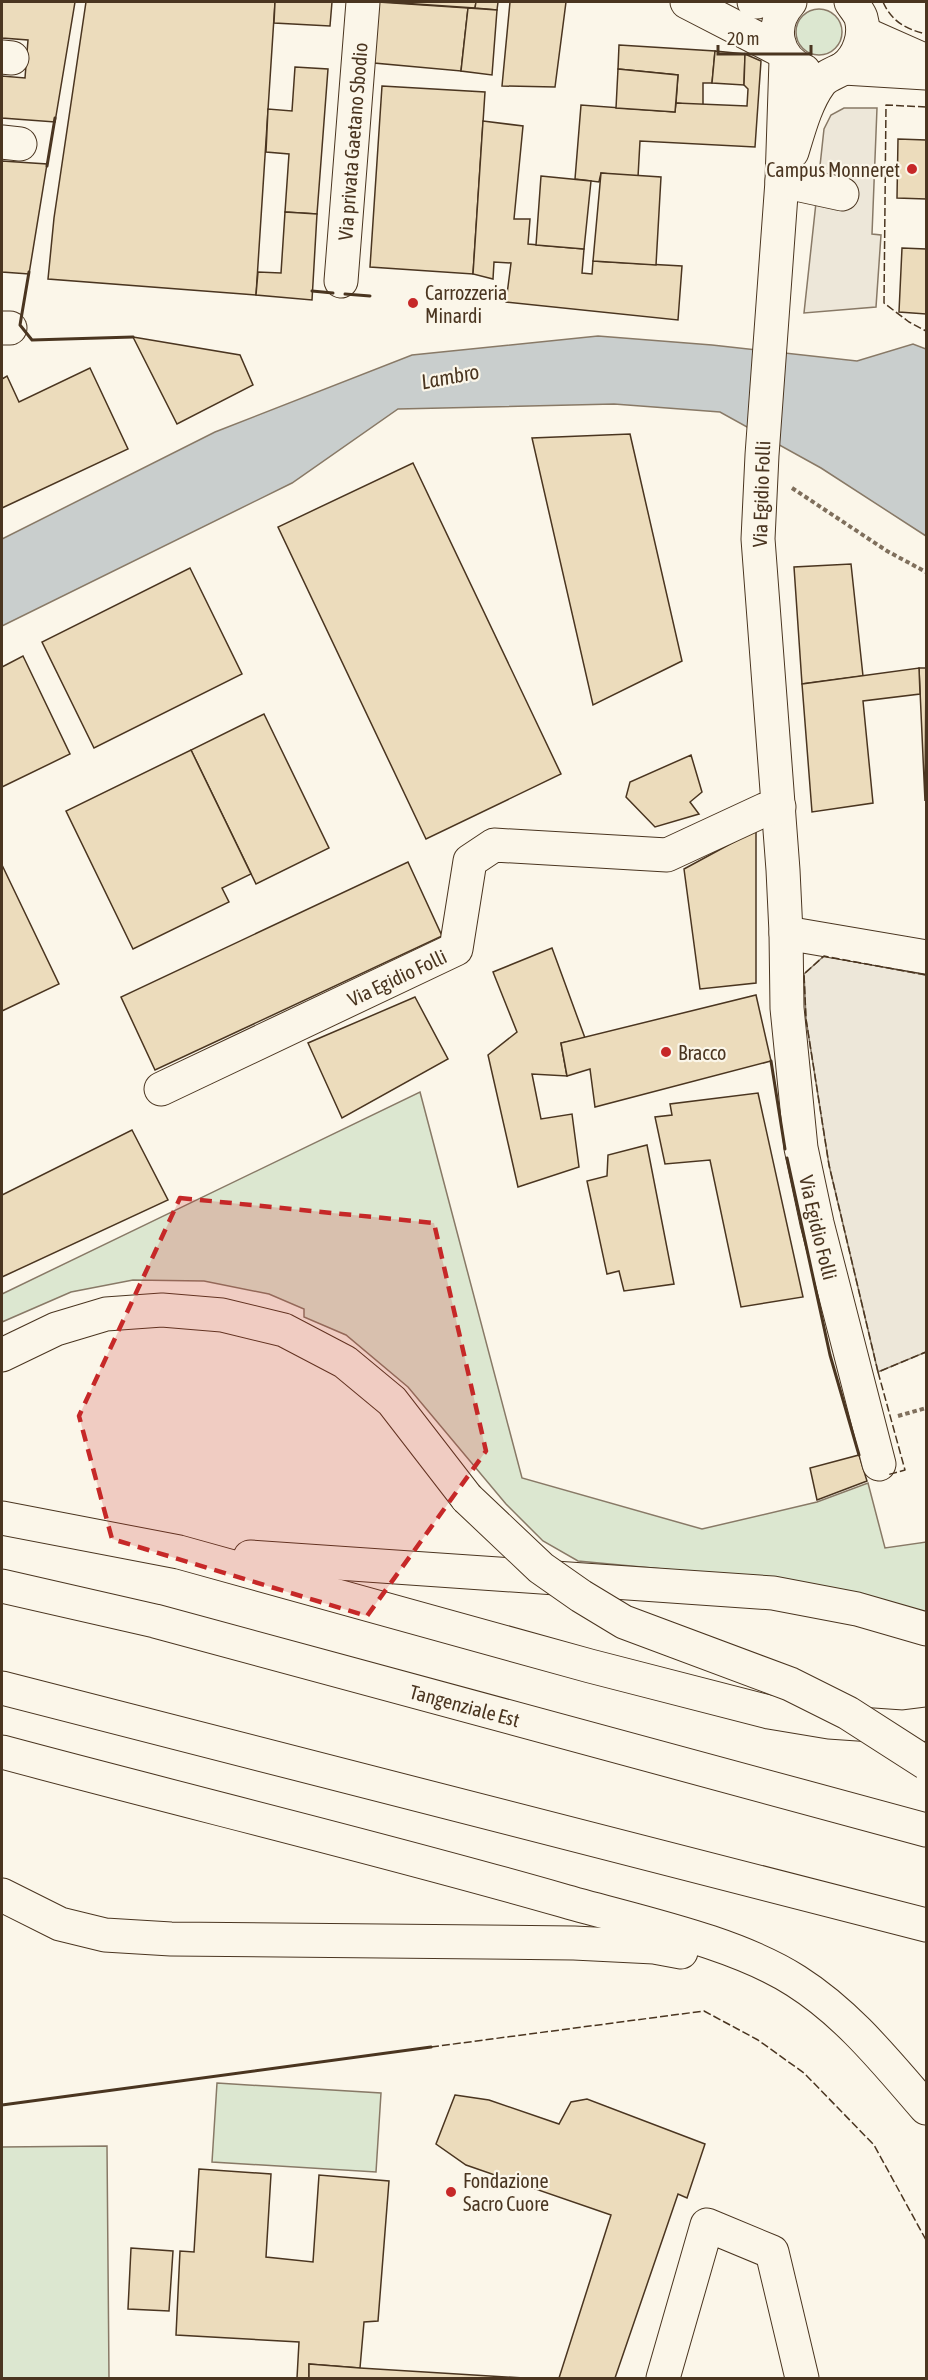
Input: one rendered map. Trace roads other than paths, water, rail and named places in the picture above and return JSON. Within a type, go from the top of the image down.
[{"type":"main road","name":"Via privata Gaetano Sbodio","points":[[341,281],[363,2]]},
{"type":"main road","points":[[687,2],[783,55],[807,73],[838,70],[927,73]]},
{"type":"main road","name":"Via Egidio Folli","points":[[790,2],[781,12],[778,25],[783,55],[782,181],[758,539],[786,933],[787,1008],[801,1148],[817,1223],[879,1464]]},
{"type":"main road","points":[[851,2],[860,17],[863,33],[927,61]]},
{"type":"main road","name":"Via Egidio Folli","points":[[782,181],[821,81],[853,58],[860,47],[863,33]]},
{"type":"main road","points":[[782,181],[842,194]]},
{"type":"main road","name":"Via Egidio Folli","points":[[161,1089],[456,949],[471,861],[494,845],[667,855],[764,810],[778,807]]},
{"type":"main road","points":[[786,933],[927,957]]},
{"type":"main road","points":[[2,1355],[56,1329],[106,1314],[162,1310],[192,1312],[222,1315],[284,1330],[345,1362],[392,1401],[467,1498],[541,1568],[581,1596],[624,1622],[781,1680],[817,1697],[927,1763]]},
{"type":"main road","points":[[2,1518],[179,1552],[590,1666],[769,1712],[829,1722],[902,1727],[927,1724]]},
{"type":"main road","points":[[179,1552],[773,1593],[857,1609],[927,1629]]},
{"type":"main road","name":"Tangenziale Est","points":[[2,1586],[154,1620],[927,1830]]},
{"type":"main road","points":[[2,1688],[927,1925]]},
{"type":"main road","points":[[2,1752],[522,1889],[727,1949],[794,1979],[825,2001],[855,2027],[927,2108]]},
{"type":"main road","points":[[2,1895],[60,1924],[105,1935],[171,1939],[585,1943],[654,1947],[682,1952],[746,1974],[800,2006],[823,2023],[871,2069],[927,2132]]},
{"type":"main road","points":[[663,2379],[706,2225],[772,2252],[802,2379]]},
{"type":"water","name":"Lambro","points":[[598,336],[712,345],[857,361],[913,344],[926,349],[926,536],[821,468],[720,412],[614,404],[398,409],[292,483],[2,626],[2,539],[215,432],[412,355]]},
{"type":"place","name":"Campus Monneret","points":[[912,169]]},
{"type":"place","name":"Carrozzeria Minardi","points":[[413,303]]},
{"type":"place","name":"Bracco","points":[[666,1052]]},
{"type":"place","name":"Fondazione Sacro Cuore","points":[[451,2192]]}]
